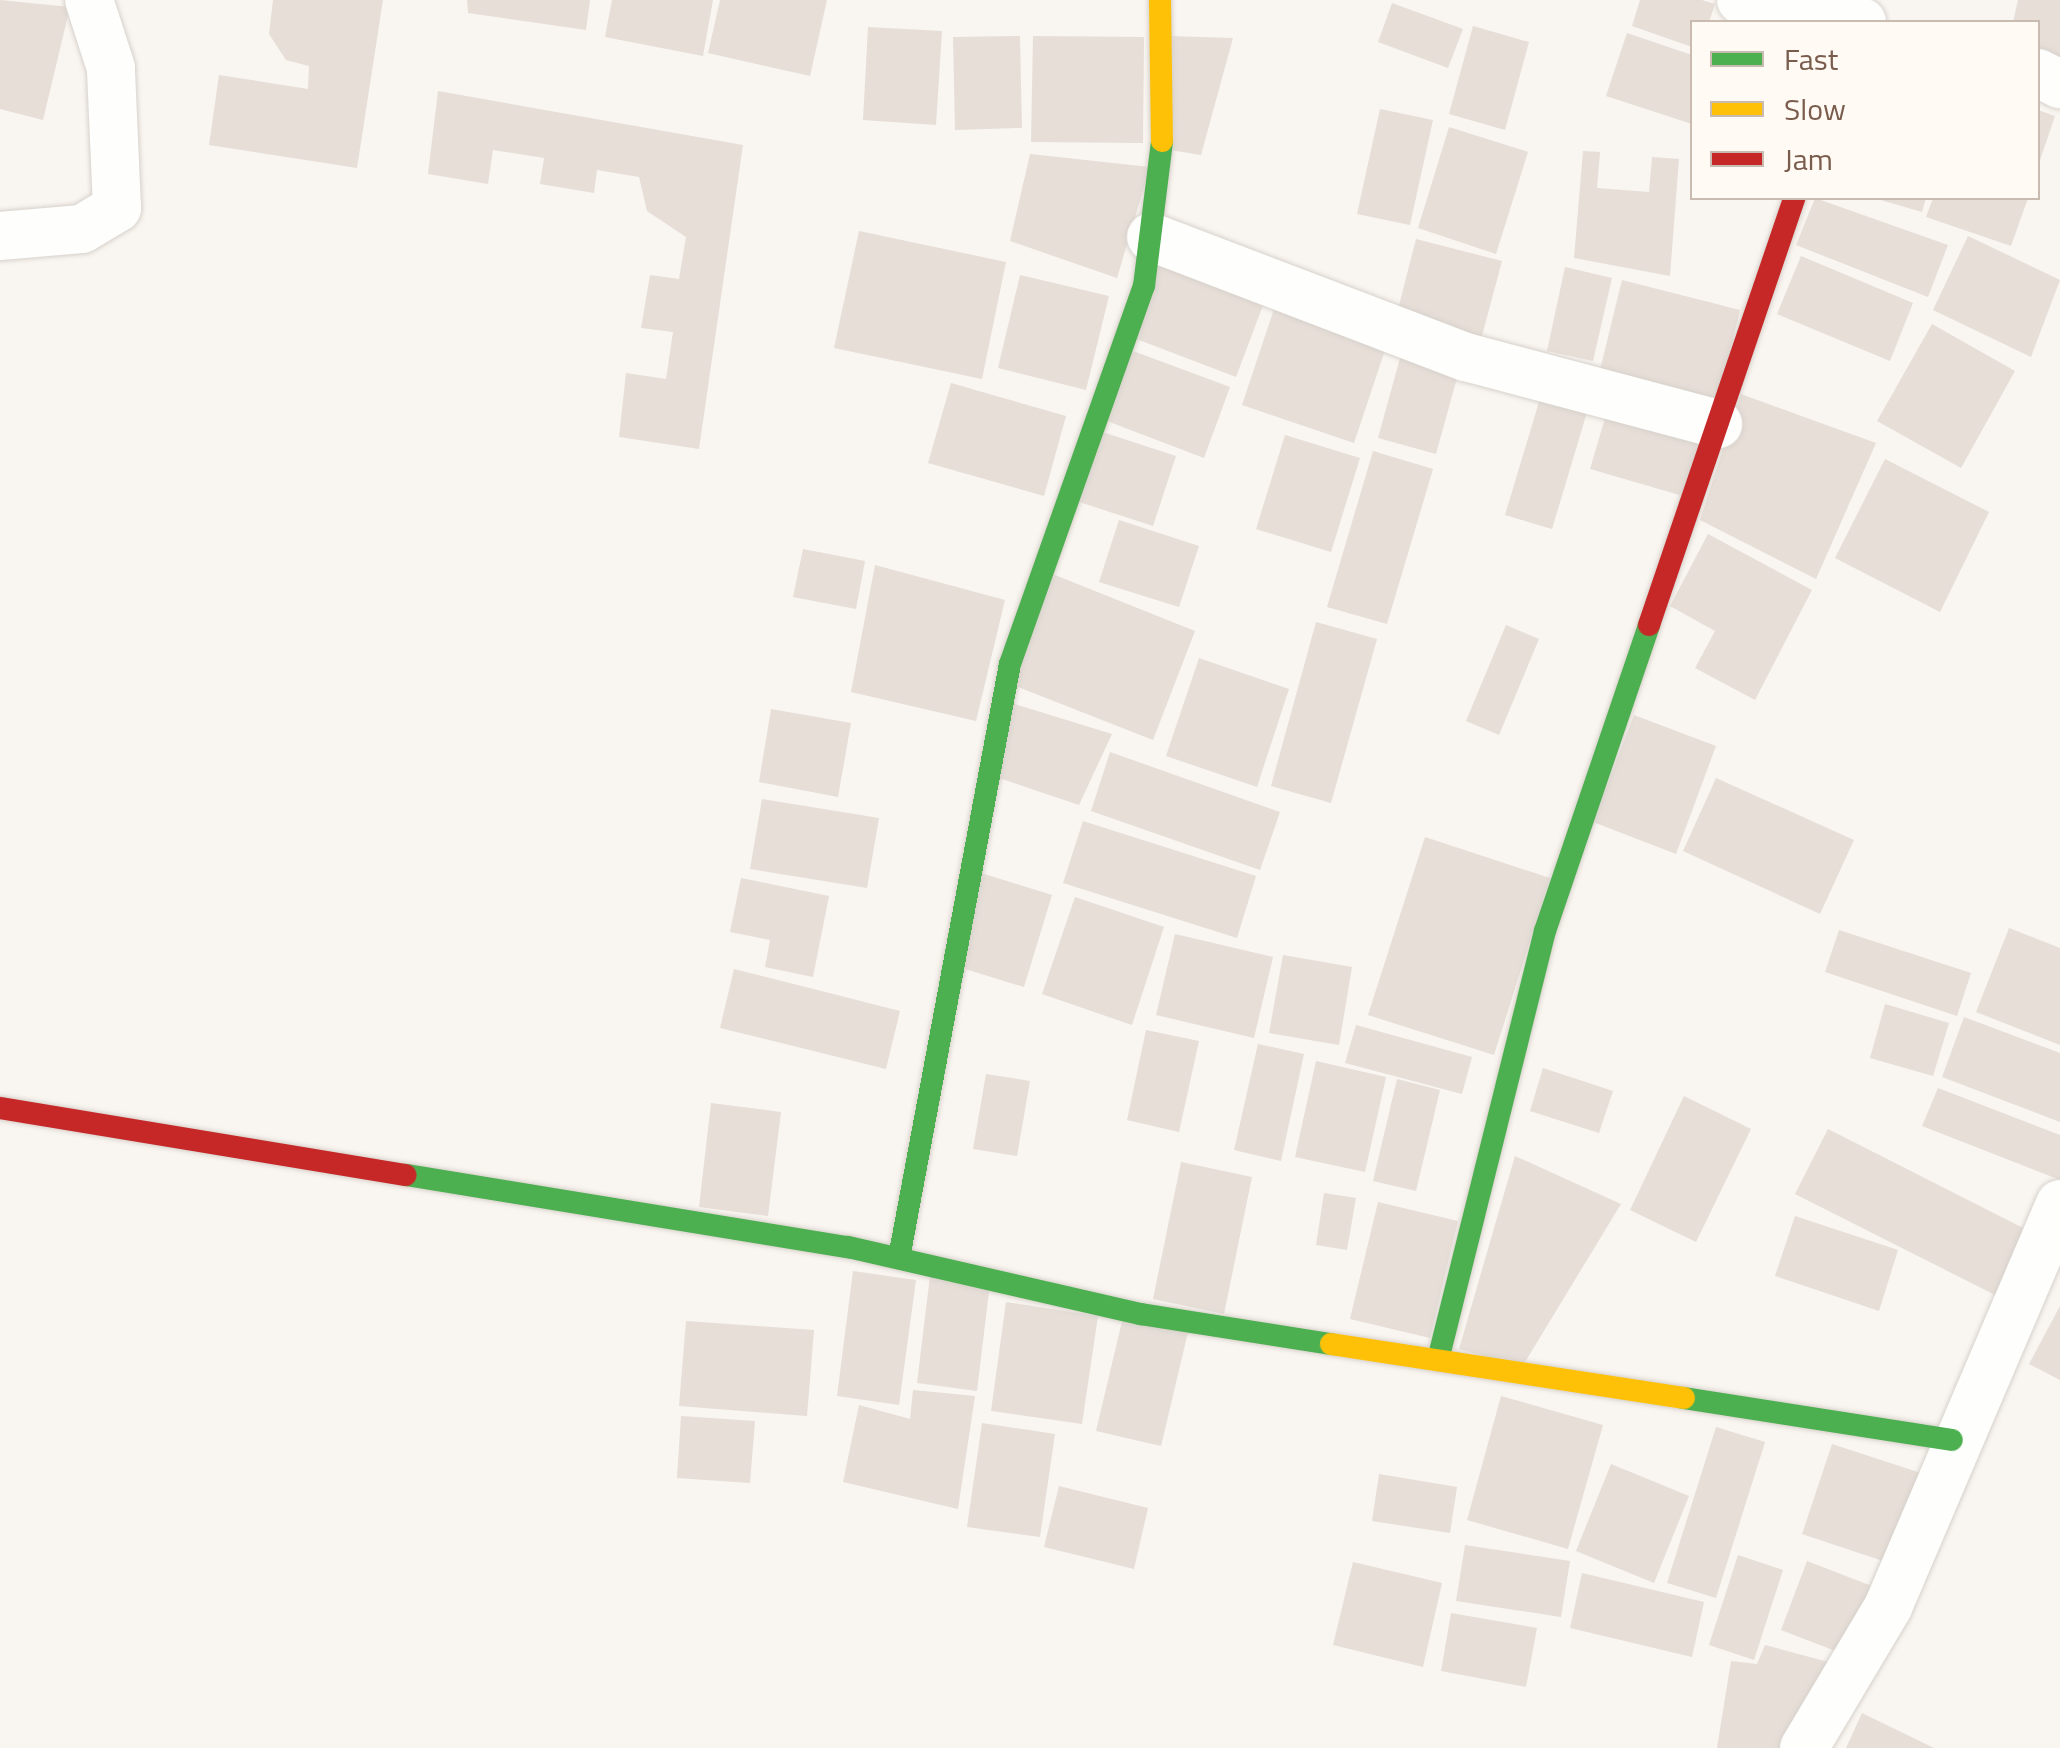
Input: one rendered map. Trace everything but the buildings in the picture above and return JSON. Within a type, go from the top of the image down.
[{"type":"street","points":[[0,236],[82,229],[117,208],[111,68],[89,0]]},
{"type":"street","points":[[899,1258],[1010,664],[1144,286],[1162,164],[1160,0]]},
{"type":"street","points":[[1741,0],[1854,16]]},
{"type":"street","points":[[1438,1360],[1544,930],[1793,200]]},
{"type":"street","points":[[1151,237],[1466,357],[1718,424]]},
{"type":"street","points":[[0,1108],[899,1258],[1141,1314],[1952,1440]]},
{"type":"street","points":[[1804,1748],[1888,1606],[1952,1440],[2060,1204]]},
{"type":"traffic: fast","points":[[899,1258],[1010,664],[1144,286],[1162,141]]},
{"type":"traffic: fast","points":[[1438,1360],[1545,931],[1649,625]]},
{"type":"traffic: fast","points":[[406,1175],[848,1247],[1141,1314],[1331,1344]]},
{"type":"traffic: fast","points":[[1684,1398],[1952,1440]]},
{"type":"traffic: slow","points":[[1160,0],[1162,141]]},
{"type":"traffic: slow","points":[[1331,1344],[1684,1398]]},
{"type":"traffic: jam","points":[[1649,625],[1793,200]]},
{"type":"traffic: jam","points":[[0,1108],[406,1175]]}]
